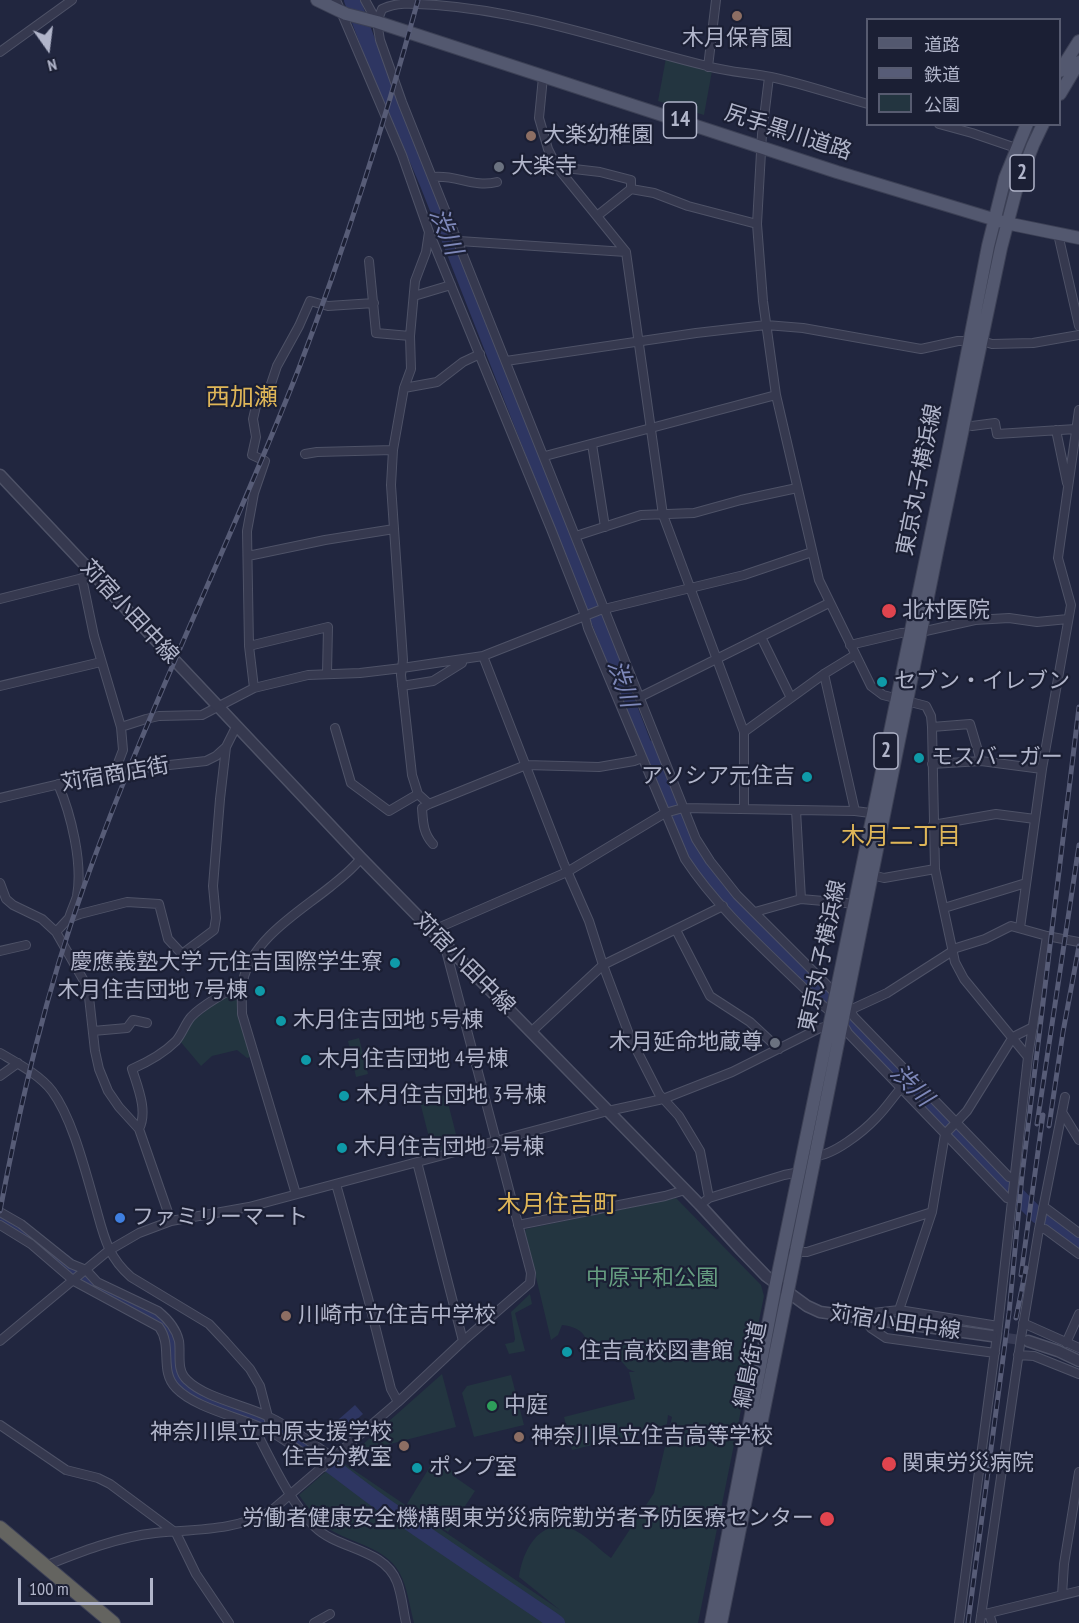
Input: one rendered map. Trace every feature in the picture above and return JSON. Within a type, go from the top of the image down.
[{"type":"highway","points":[[0,1528],[113,1623]]},
{"type":"main road","name":"尻手黒川道路","points":[[317,0],[371,21],[543,77],[1000,222],[1079,238]]},
{"type":"main road","points":[[1061,68],[1079,41]]},
{"type":"main road","points":[[1061,91],[1079,62]]},
{"type":"main road","name":"東京丸子横浜線","points":[[711,1623],[776,1283],[790,1251],[836,995],[861,904],[1000,222],[1005,178],[1026,126]]},
{"type":"main road","name":"東京丸子横浜線","points":[[1000,222],[1042,126]]},
{"type":"main road","name":"東京丸子横浜線","points":[[916,632],[964,424],[975,341]]},
{"type":"main road","name":"東京丸子横浜線","points":[[788,1292],[790,1251],[800,1172],[809,1155],[848,1008],[861,904]]},
{"type":"main road","name":"綱島街道","points":[[720,1623],[788,1292]]},
{"type":"street","points":[[0,52],[72,0]]},
{"type":"street","points":[[365,0],[402,102],[545,456],[603,610],[640,697],[692,832],[731,889],[836,995],[854,1017],[1009,1177],[1014,1178]]},
{"type":"street","points":[[708,67],[716,0]]},
{"type":"street","points":[[371,21],[382,9],[392,4],[443,3],[560,26],[708,67],[813,87],[866,104]]},
{"type":"street","points":[[340,8],[402,155],[429,232],[587,616],[608,678],[685,860],[700,882],[822,1006],[831,1020]]},
{"type":"street","points":[[543,77],[539,118],[548,149],[557,167],[626,252],[663,515],[744,732],[744,809]]},
{"type":"street","points":[[769,77],[761,147],[757,224],[766,325],[776,395],[819,580],[871,686],[883,695],[926,706],[931,716],[935,870],[955,962],[964,978],[1028,1058]]},
{"type":"street","points":[[946,126],[1016,148]]},
{"type":"street","points":[[557,167],[600,172],[631,180],[631,189]]},
{"type":"street","points":[[433,177],[444,176],[471,183],[497,182]]},
{"type":"street","points":[[597,216],[631,189],[654,193],[688,206],[757,224]]},
{"type":"street","points":[[429,232],[426,252],[415,281],[410,336],[411,369],[404,388],[393,450],[391,485],[398,568],[401,675],[412,775],[418,794],[429,804]]},
{"type":"street","points":[[1058,234],[1079,326]]},
{"type":"street","points":[[459,241],[626,252]]},
{"type":"street","points":[[369,261],[376,333],[410,336]]},
{"type":"street","points":[[414,296],[452,285]]},
{"type":"street","points":[[254,688],[249,646],[247,531],[254,493],[265,461],[252,455],[256,437],[253,419],[256,405],[270,387],[277,366],[310,301],[328,306],[374,303]]},
{"type":"street","points":[[506,361],[766,325],[803,328],[921,349],[958,341],[992,344],[1033,343],[1079,335]]},
{"type":"street","points":[[404,388],[437,382],[463,362],[480,354]]},
{"type":"street","points":[[545,456],[776,395]]},
{"type":"street","points":[[1020,928],[1042,769],[1071,605],[1058,558],[1079,410]]},
{"type":"street","points":[[964,424],[972,426],[996,423],[997,434],[1076,429]]},
{"type":"street","points":[[1056,430],[1068,490]]},
{"type":"street","points":[[591,444],[605,527]]},
{"type":"street","points":[[305,454],[393,450]]},
{"type":"street","name":"苅宿小田中線","points":[[0,475],[431,931],[685,1190],[705,1201],[741,1250],[776,1283],[807,1306],[820,1312],[861,1319],[995,1331]]},
{"type":"street","points":[[576,536],[641,515],[694,513],[797,488]]},
{"type":"street","points":[[248,556],[394,529]]},
{"type":"street","points":[[121,728],[146,718],[159,716],[202,716],[254,688],[308,675],[402,669],[483,656],[603,610],[744,575],[813,552]]},
{"type":"street","points":[[0,599],[94,575]]},
{"type":"street","points":[[82,578],[101,662],[121,728],[123,750],[115,771]]},
{"type":"street","points":[[640,697],[830,603]]},
{"type":"street","points":[[850,645],[949,624],[999,618],[1037,622],[1068,619]]},
{"type":"street","points":[[249,646],[328,627],[327,674]]},
{"type":"street","points":[[761,637],[791,698]]},
{"type":"street","points":[[744,732],[824,674],[855,655]]},
{"type":"street","points":[[483,656],[567,872],[589,921],[630,1038],[663,1099],[679,1116],[700,1151],[705,1201],[784,1175],[800,1172]]},
{"type":"street","points":[[402,686],[433,681],[462,663],[463,659]]},
{"type":"street","points":[[0,686],[101,662]]},
{"type":"street","points":[[824,674],[855,811]]},
{"type":"street","points":[[932,727],[970,724],[981,761]]},
{"type":"street","points":[[69,918],[127,902],[159,904],[168,939],[182,954],[213,932],[216,918],[213,886],[216,838],[226,747],[236,727]]},
{"type":"street","points":[[335,728],[351,783],[389,811],[418,794]]},
{"type":"street","name":"苅宿商店街","points":[[0,798],[115,771],[206,761],[226,747]]},
{"type":"street","points":[[433,844],[424,831],[422,821],[422,808],[429,804],[526,765],[599,767],[642,758]]},
{"type":"street","points":[[932,764],[981,761],[1042,769]]},
{"type":"street","points":[[56,932],[69,918],[77,895],[76,842],[65,802],[57,784]]},
{"type":"street","points":[[431,931],[567,872],[665,813],[683,808],[855,811],[878,814]]},
{"type":"street","points":[[796,810],[801,899]]},
{"type":"street","points":[[933,825],[996,814],[1035,819]]},
{"type":"street","points":[[296,1194],[242,1014],[243,983],[251,960],[262,944],[288,919],[335,883],[361,858]]},
{"type":"street","points":[[867,874],[884,878],[935,870]]},
{"type":"street","points":[[0,883],[6,899],[12,905],[42,919],[56,932],[88,988],[99,1069],[108,1091],[139,1129],[171,1221]]},
{"type":"street","points":[[944,908],[1026,883]]},
{"type":"street","points":[[755,912],[801,899],[861,904]]},
{"type":"street","points":[[531,1032],[603,965],[723,906]]},
{"type":"street","points":[[848,1008],[887,993],[953,949],[985,939],[1011,926],[1079,942]]},
{"type":"street","points":[[676,930],[710,996],[750,1022],[779,1049]]},
{"type":"street","points":[[959,1623],[995,1353],[995,1331],[1028,1058],[1047,936]]},
{"type":"street","points":[[45,1566],[122,1540],[154,1533],[176,1533],[227,1526],[252,1520],[271,1511],[398,1402],[530,1283],[531,1273],[444,943]]},
{"type":"street","points":[[0,951],[26,945]]},
{"type":"street","points":[[139,1129],[143,1106],[132,1070],[165,1051],[177,1040],[191,1017],[230,989],[243,983]]},
{"type":"street","points":[[93,1031],[127,1028],[133,1020],[147,1023]]},
{"type":"street","points":[[0,1341],[108,1251],[139,1233],[171,1221],[249,1207],[608,1111],[663,1099],[732,1072],[820,1028],[831,1020],[843,1022],[848,1033],[1006,1198],[1012,1199]]},
{"type":"street","points":[[899,1310],[932,1212],[945,1134],[967,1110],[1013,1037],[1032,1027]]},
{"type":"street","points":[[0,1053],[18,1063],[51,1089],[62,1110],[78,1153],[108,1251],[130,1277],[209,1324],[225,1341],[250,1369],[260,1386],[272,1432]]},
{"type":"street","points":[[0,1076],[18,1063]]},
{"type":"street","points":[[809,1155],[827,1154],[861,1130],[878,1116],[902,1087]]},
{"type":"street","points":[[983,1617],[1023,1323],[1065,1097]]},
{"type":"street","points":[[1062,1112],[1079,1140]]},
{"type":"street","points":[[417,1162],[464,1341]]},
{"type":"street","points":[[336,1184],[391,1389],[398,1402]]},
{"type":"street","points":[[518,1225],[685,1190]]},
{"type":"street","points":[[1043,1209],[1047,1209],[1079,1233]]},
{"type":"street","points":[[0,1212],[21,1224],[71,1264],[86,1270],[104,1286],[164,1316],[175,1329],[178,1337],[181,1370],[188,1381],[229,1401],[267,1415],[333,1459]]},
{"type":"street","points":[[790,1251],[807,1252],[932,1212]]},
{"type":"street","points":[[0,1226],[31,1244],[74,1281],[159,1327],[166,1341],[168,1377],[175,1388],[194,1400],[272,1432],[324,1467]]},
{"type":"street","points":[[1039,1228],[1045,1229],[1079,1254]]},
{"type":"street","points":[[995,1331],[899,1310],[873,1313],[861,1319],[886,1338],[995,1353]]},
{"type":"street","points":[[1066,1343],[1079,1314]]},
{"type":"street","points":[[1023,1323],[1079,1348]]},
{"type":"street","points":[[1028,1341],[1079,1361]]},
{"type":"street","points":[[1018,1355],[1034,1356],[1079,1374]]},
{"type":"street","points":[[0,1425],[60,1467],[110,1484],[176,1533],[196,1574],[229,1623]]},
{"type":"street","points":[[252,1425],[291,1494],[317,1529],[370,1554],[397,1580],[406,1623]]},
{"type":"street","points":[[1062,1595],[1064,1564],[1079,1472]]},
{"type":"street","points":[[983,1617],[1079,1591]]},
{"type":"street","points":[[314,1623],[330,1614]]},
{"type":"street","points":[[983,1617],[992,1623]]},
{"type":"green space","points":[[666,58],[712,71],[704,115],[658,101]]},
{"type":"green space","points":[[232,990],[237,993],[237,1003],[250,1057],[247,1058],[237,1050],[212,1056],[201,1066],[179,1040],[192,1022]]},
{"type":"green space","points":[[359,1038],[368,1074],[356,1077],[348,1041]]},
{"type":"green space","points":[[446,1095],[459,1146],[433,1153],[420,1102]]},
{"type":"green space","name":"中原平和公園","points":[[676,1198],[761,1285],[764,1296],[698,1623],[414,1623],[404,1583],[396,1567],[379,1552],[326,1527],[299,1495],[339,1460],[560,1610],[519,1577],[528,1549],[540,1533],[549,1528],[569,1528],[611,1558],[654,1493],[672,1417],[668,1415],[667,1424],[641,1433],[572,1450],[564,1417],[635,1399],[629,1372],[635,1372],[628,1369],[612,1350],[592,1355],[586,1338],[575,1328],[562,1325],[558,1335],[551,1340],[525,1231]]},
{"type":"green space","points":[[530,1294],[532,1304],[515,1313],[525,1351],[509,1354],[505,1344],[514,1342],[515,1339],[511,1312]]},
{"type":"green space","points":[[442,1374],[456,1427],[363,1451],[361,1446]]},
{"type":"green space","name":"中庭","points":[[511,1375],[524,1425],[474,1437],[462,1393],[467,1386]]},
{"type":"green space","points":[[434,1460],[454,1472],[452,1475],[475,1491],[448,1532],[407,1504]]},
{"type":"water","points":[[355,1405],[363,1414],[338,1436],[330,1427]]},
{"type":"waterway","name":"渋川","points":[[352,0],[371,51],[428,184],[621,676],[621,686],[644,746],[651,750],[695,858],[717,890],[1037,1215],[1079,1245]]},
{"type":"waterway","points":[[0,1219],[32,1238],[108,1293],[160,1318],[169,1330],[174,1372],[183,1385],[205,1398],[266,1423],[292,1438],[388,1508],[557,1623]]},
{"type":"tunnel","points":[[992,1336],[1028,1341]]},
{"type":"railway","points":[[0,1211],[46,1006],[70,926],[135,755],[246,498],[299,368],[363,186],[418,0]]},
{"type":"railway","points":[[968,1623],[1009,1313],[1022,1176],[1079,707]]},
{"type":"railway","points":[[1037,1124],[1079,845]]},
{"type":"railway","points":[[1049,1126],[1079,946]]},
{"type":"railway","points":[[1021,1275],[1043,1115]]},
{"type":"railway","points":[[1016,1318],[1026,1268]]},
{"type":"place","name":"木月保育園","points":[[737,16]]},
{"type":"place","name":"大楽幼稚園","points":[[531,136]]},
{"type":"place","name":"大楽寺","points":[[499,167]]},
{"type":"place","name":"北村医院","points":[[889,611]]},
{"type":"place","name":"セブン・イレブン","points":[[882,682]]},
{"type":"place","name":"モスバーガー","points":[[919,758]]},
{"type":"place","name":"アソシア元住吉","points":[[807,777]]},
{"type":"place","name":"慶應義塾大学 元住吉国際学生寮","points":[[395,963]]},
{"type":"place","name":"木月住吉団地 7号棟","points":[[260,991]]},
{"type":"place","name":"木月住吉団地 5号棟","points":[[281,1021]]},
{"type":"place","name":"木月延命地蔵尊","points":[[775,1043]]},
{"type":"place","name":"木月住吉団地 4号棟","points":[[306,1060]]},
{"type":"place","name":"木月住吉団地 3号棟","points":[[344,1096]]},
{"type":"place","name":"木月住吉団地 2号棟","points":[[342,1148]]},
{"type":"place","name":"ファミリーマート","points":[[120,1218]]},
{"type":"place","name":"川崎市立住吉中学校","points":[[286,1316]]},
{"type":"place","name":"住吉高校図書館","points":[[567,1352]]},
{"type":"place","name":"中庭","points":[[492,1406]]},
{"type":"place","name":"神奈川県立住吉高等学校","points":[[519,1437]]},
{"type":"place","name":"神奈川県立中原支援学校 住吉分教室","points":[[404,1446]]},
{"type":"place","name":"関東労災病院","points":[[889,1464]]},
{"type":"place","name":"ポンプ室","points":[[417,1468]]},
{"type":"place","name":"労働者健康安全機構関東労災病院勤労者予防医療センター","points":[[827,1519]]},
{"type":"district","name":"西加瀬","points":[[242,398]]},
{"type":"district","name":"木月二丁目","points":[[901,837]]},
{"type":"district","name":"木月住吉町","points":[[557,1205]]}]
